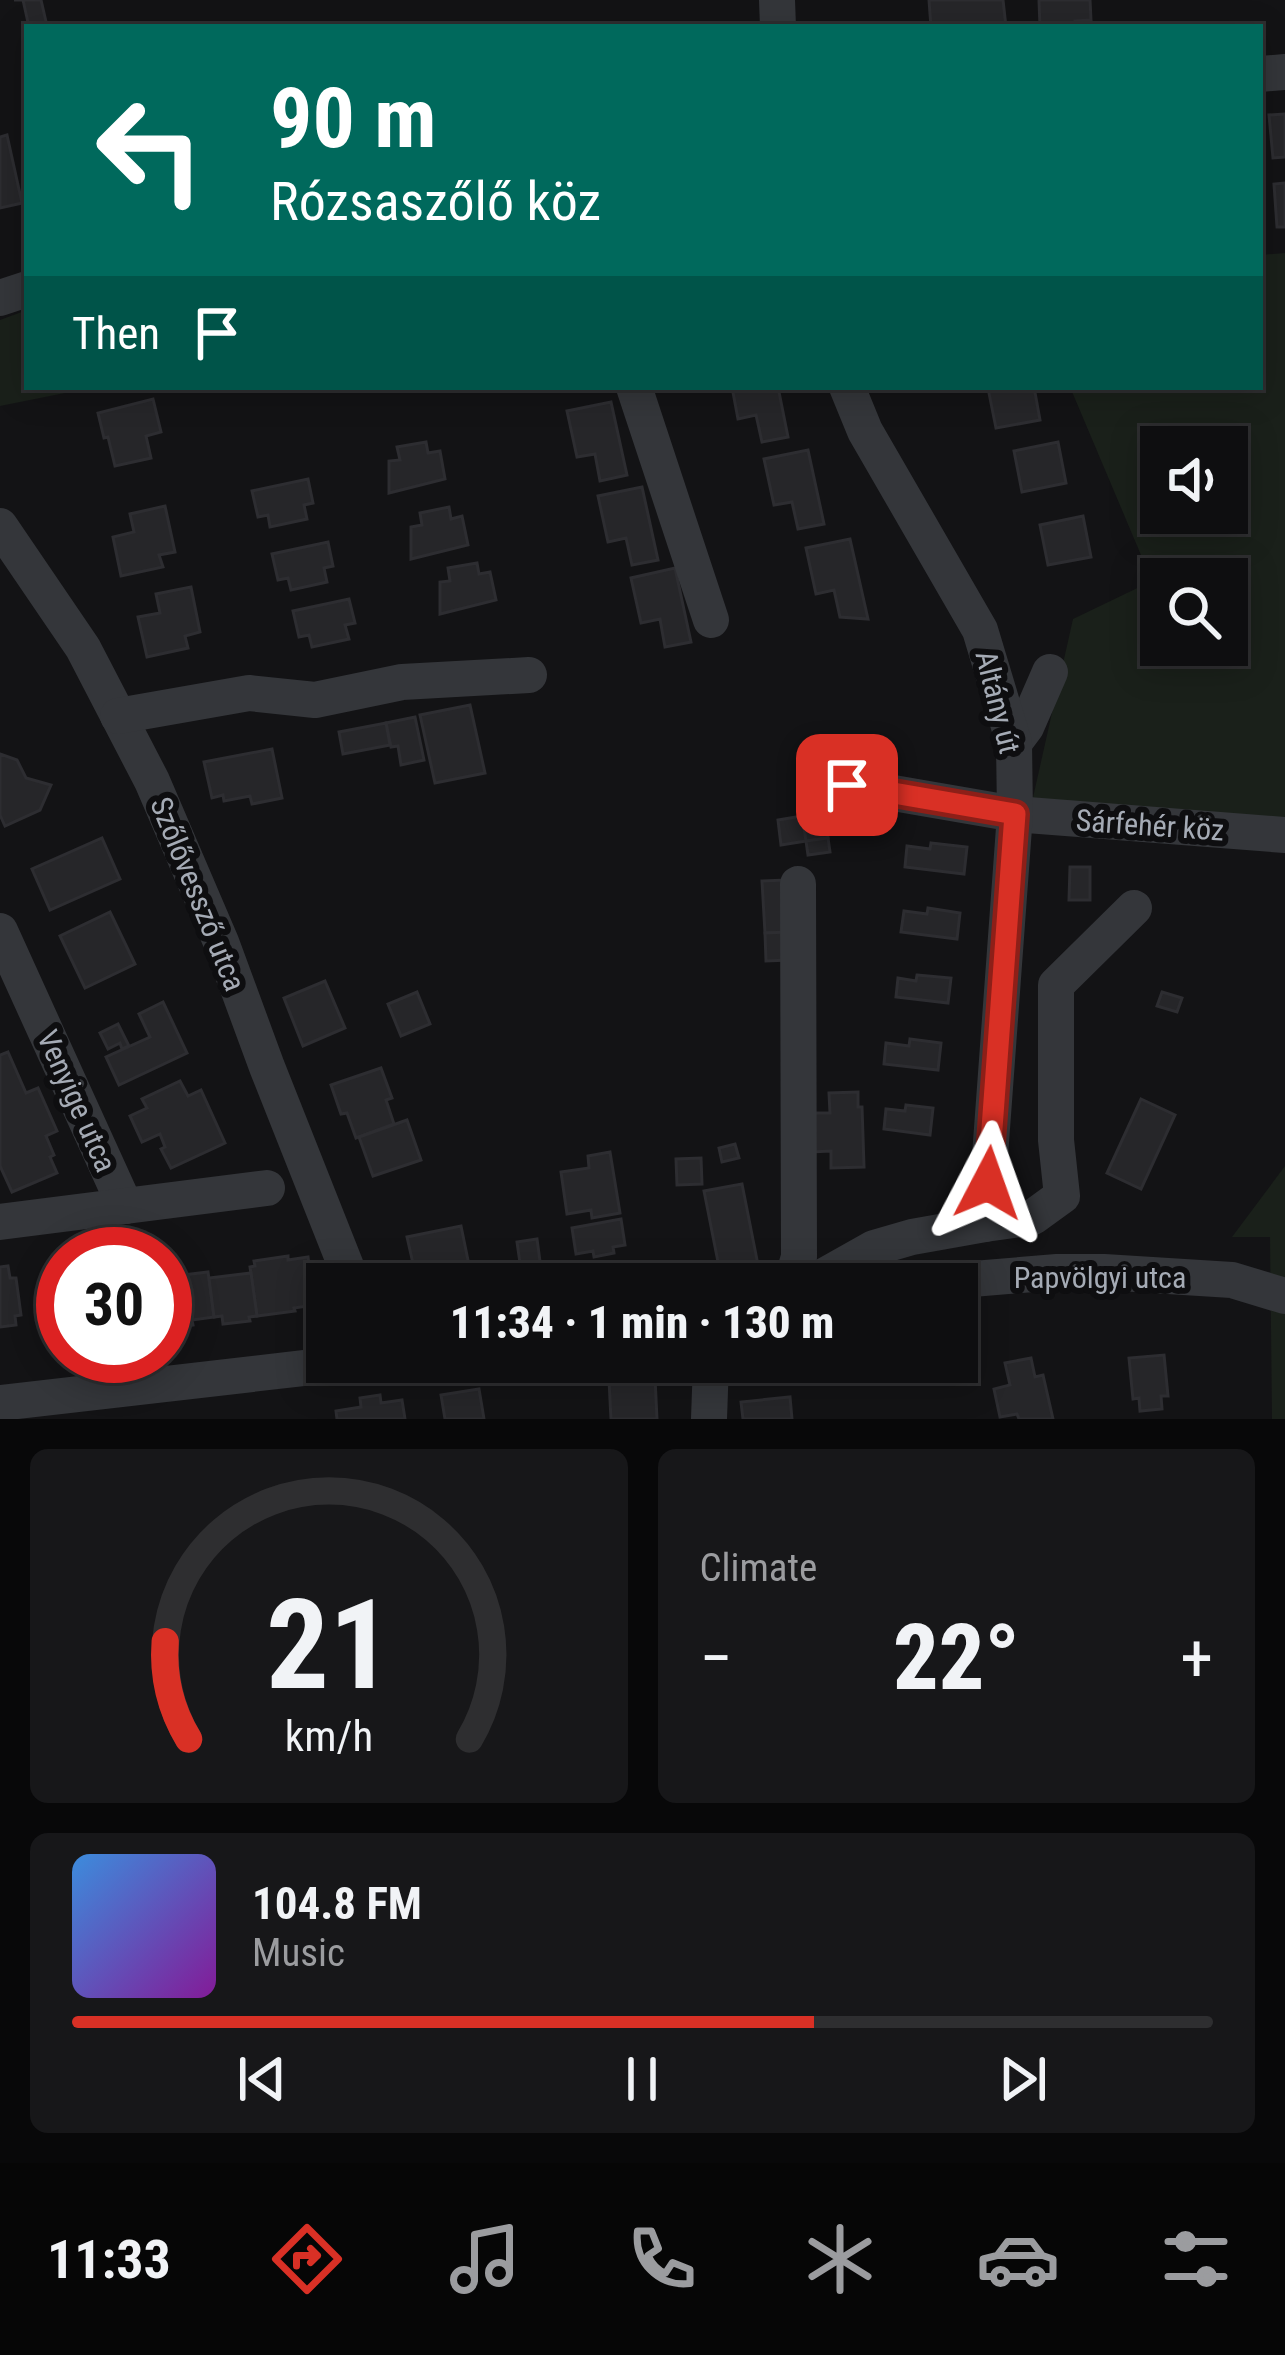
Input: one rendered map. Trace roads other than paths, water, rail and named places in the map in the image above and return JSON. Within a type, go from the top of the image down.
[{"type":"street","points":[[635,390],[711,620]]},
{"type":"street","name":"Altány út","points":[[848,390],[865,431],[980,630],[1014,742],[1015,814],[985,1224]]},
{"type":"street","name":"Szőlővessző utca","points":[[0,526],[83,648],[152,781],[221,942],[345,1263]]},
{"type":"street","points":[[1014,742],[1026,727],[1050,672]]},
{"type":"street","points":[[118,716],[249,693],[315,700],[402,682],[529,675]]},
{"type":"street","name":"Sárfehér köz","points":[[847,785],[1015,814],[1285,835]]},
{"type":"street","points":[[797,1263],[798,884]]},
{"type":"street","points":[[847,1263],[874,1248],[912,1237],[1033,1217],[1062,1196],[1056,1140],[1055,985],[1134,908]]},
{"type":"street","name":"Venyige utca","points":[[0,931],[125,1206]]},
{"type":"street","points":[[1003,979],[1055,985]]},
{"type":"street","points":[[0,1222],[267,1188]]},
{"type":"street","name":"Papvölgyi utca","points":[[978,1279],[1104,1272],[1232,1280],[1285,1296]]},
{"type":"street","points":[[0,1403],[306,1368]]},
{"type":"street","points":[[710,1383],[710,1419]]}]
